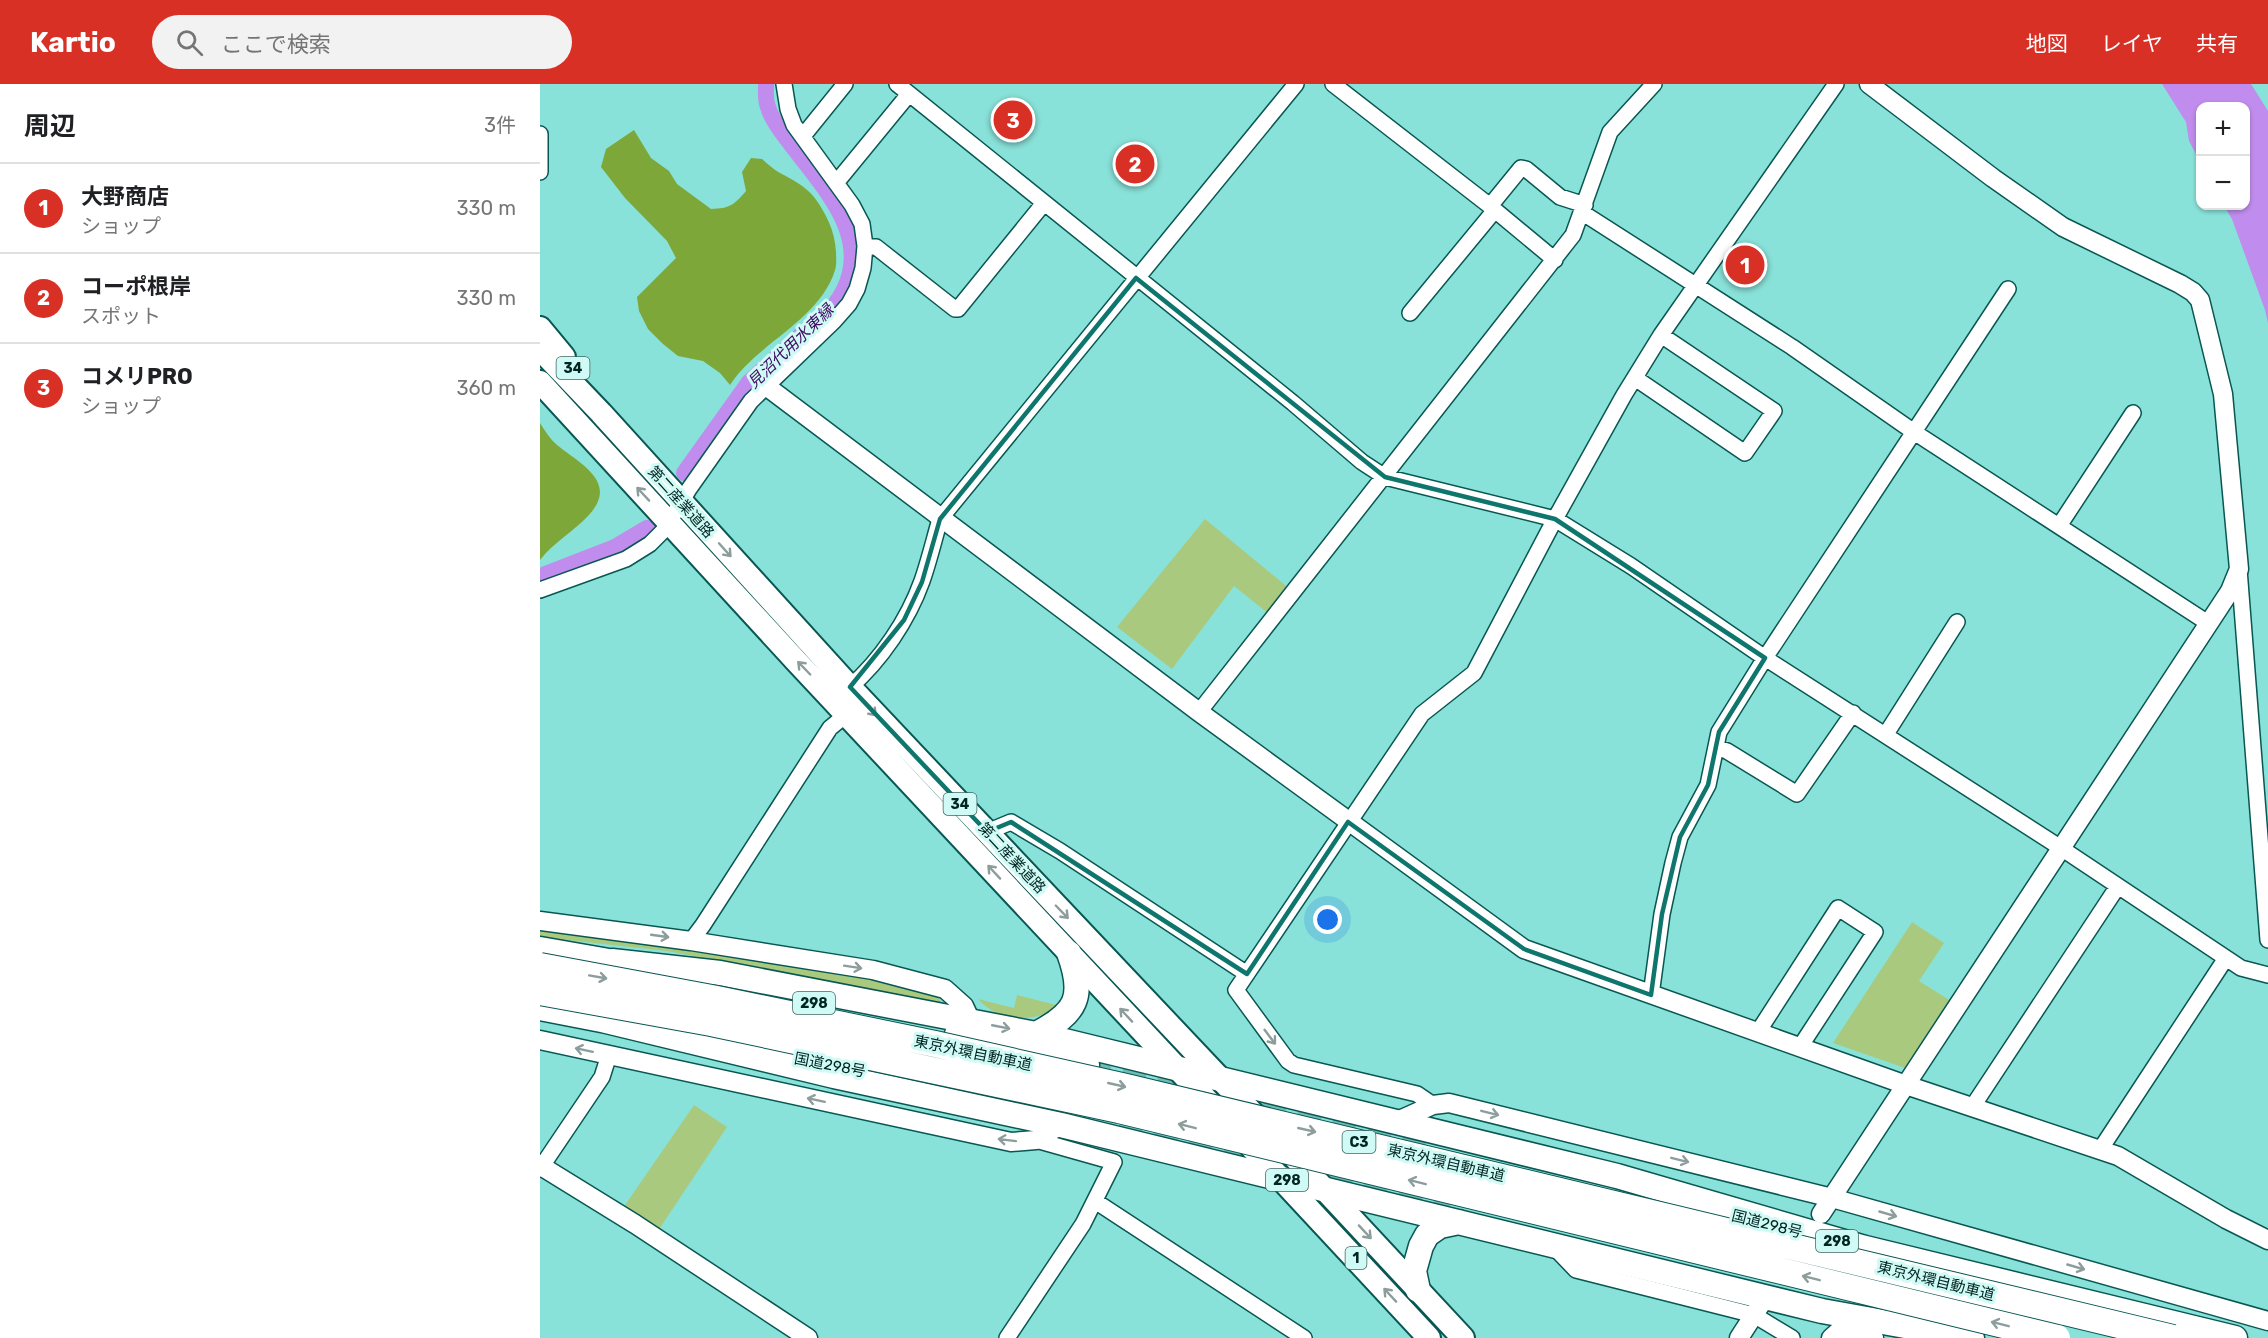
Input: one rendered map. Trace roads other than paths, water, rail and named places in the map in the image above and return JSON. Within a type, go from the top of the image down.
[{"type":"highway","name":"298","points":[[540,949],[721,982],[1087,1065]]},
{"type":"highway","points":[[1036,1034],[1055,1024],[1068,1013],[1075,1000],[1078,986],[1077,974],[1069,953]]},
{"type":"highway","name":"298","points":[[612,961],[720,973],[1036,1034],[1617,1176],[1865,1248]]},
{"type":"highway","name":"東京外環自動車道","points":[[540,966],[740,1004],[1126,1086],[2173,1338]]},
{"type":"highway","name":"東京外環自動車道","points":[[540,992],[711,1023],[1119,1110],[2057,1338]]},
{"type":"highway","name":"国道298号","points":[[540,1008],[923,1083],[1119,1126]]},
{"type":"highway","name":"298","points":[[602,1020],[834,1076],[1061,1125],[1325,1189],[1455,1214],[1983,1338]]},
{"type":"highway","name":"国道298号","points":[[1438,1146],[2235,1338]]},
{"type":"highway","points":[[1418,1290],[1414,1271],[1421,1246],[1427,1235],[1455,1214]]},
{"type":"highway","name":"298","points":[[1455,1214],[1550,1243],[1822,1311],[1972,1338]]},
{"type":"main road","name":"34","points":[[540,328],[584,381],[601,413]]},
{"type":"main road","name":"第二産業道路","points":[[540,349],[850,687],[1325,1189],[1462,1338]]},
{"type":"main road","name":"第二産業道路","points":[[540,382],[1174,1067],[1283,1179],[1429,1338]]},
{"type":"main road","name":"34","points":[[540,401],[554,415],[607,455]]},
{"type":"street","points":[[540,590],[626,559],[650,544],[669,523],[724,437],[752,401],[849,304],[857,289],[865,246],[862,224],[794,125],[788,110],[784,84]]},
{"type":"street","points":[[803,136],[845,84]]},
{"type":"street","points":[[850,687],[865,675],[904,620],[922,582],[940,519],[1296,84]]},
{"type":"street","points":[[1333,84],[1555,260]]},
{"type":"street","points":[[1198,712],[1555,260],[1573,235],[1610,132],[1654,84]]},
{"type":"street","points":[[1433,1106],[1417,1094],[1294,1065],[1288,1061],[1236,990],[1422,714],[1474,673],[1555,519],[1661,335],[1836,84]]},
{"type":"street","points":[[1869,84],[2054,221],[2180,284],[2193,292],[2200,300],[2223,394],[2240,569],[2268,940]]},
{"type":"street","points":[[836,183],[903,89],[1310,417],[1362,462],[1385,477],[1555,519],[2061,848],[2241,968],[2268,975]]},
{"type":"street","points":[[540,134],[540,172]]},
{"type":"street","points":[[1410,313],[1521,168],[1526,169],[1560,197],[1584,209],[1694,285],[1802,354],[1914,432],[2208,623]]},
{"type":"street","points":[[865,246],[876,247],[955,309],[958,309],[1044,202]]},
{"type":"street","points":[[1652,995],[1662,914],[1673,862],[1680,837],[1708,785],[1719,732],[2008,289]]},
{"type":"street","points":[[1635,378],[1745,453],[1774,411],[1661,335]]},
{"type":"street","points":[[766,386],[1198,712],[1524,949],[1906,1085],[2118,1156],[2226,1219],[2268,1240]]},
{"type":"street","points":[[2059,526],[2133,413]]},
{"type":"street","points":[[1821,1214],[2230,591],[2240,569]]},
{"type":"street","points":[[1886,734],[1957,622]]},
{"type":"street","points":[[1716,747],[1727,751],[1797,794],[1853,713]]},
{"type":"street","points":[[691,941],[830,728],[847,714]]},
{"type":"street","points":[[987,832],[1011,822],[1060,851],[1247,974]]},
{"type":"street","points":[[1973,1106],[2118,886]]},
{"type":"street","points":[[1758,1032],[1838,908],[1875,932],[1800,1047]]},
{"type":"street","points":[[540,921],[691,941],[873,970],[945,990],[964,1006],[971,1021]]},
{"type":"street","points":[[2100,1150],[2226,958]]},
{"type":"street","points":[[540,1040],[1011,1142],[1036,1140],[1114,1162],[1083,1224],[1007,1338]]},
{"type":"street","points":[[609,1054],[602,1077],[540,1167],[635,1224],[808,1338]]},
{"type":"street","points":[[1395,1122],[1433,1106],[1449,1103],[1832,1198],[2268,1321]]},
{"type":"street","points":[[1036,1140],[1061,1125]]},
{"type":"street","points":[[1095,1201],[1304,1338]]},
{"type":"street","points":[[1550,1243],[1576,1270],[1758,1310],[1792,1338]]},
{"type":"street","points":[[1739,1338],[1758,1310]]},
{"type":"street","points":[[1831,1338],[1840,1330],[1874,1338]]},
{"type":"waterway","name":"見沼代用水東縁","points":[[684,473],[749,382],[835,304],[847,282],[852,261],[850,240],[843,220],[820,182],[775,122],[767,104],[766,84]]},
{"type":"waterway","name":"見沼代用水東縁","points":[[540,576],[615,547],[647,528]]},
{"type":"tunnel","points":[[1087,1065],[1438,1146]]},
{"type":"tunnel","points":[[1119,1126],[1450,1206]]},
{"type":"place","name":"コメリPRO","points":[[1013,120]]},
{"type":"place","name":"コーポ根岸","points":[[1135,164]]},
{"type":"place","name":"大野商店","points":[[1745,265]]}]
